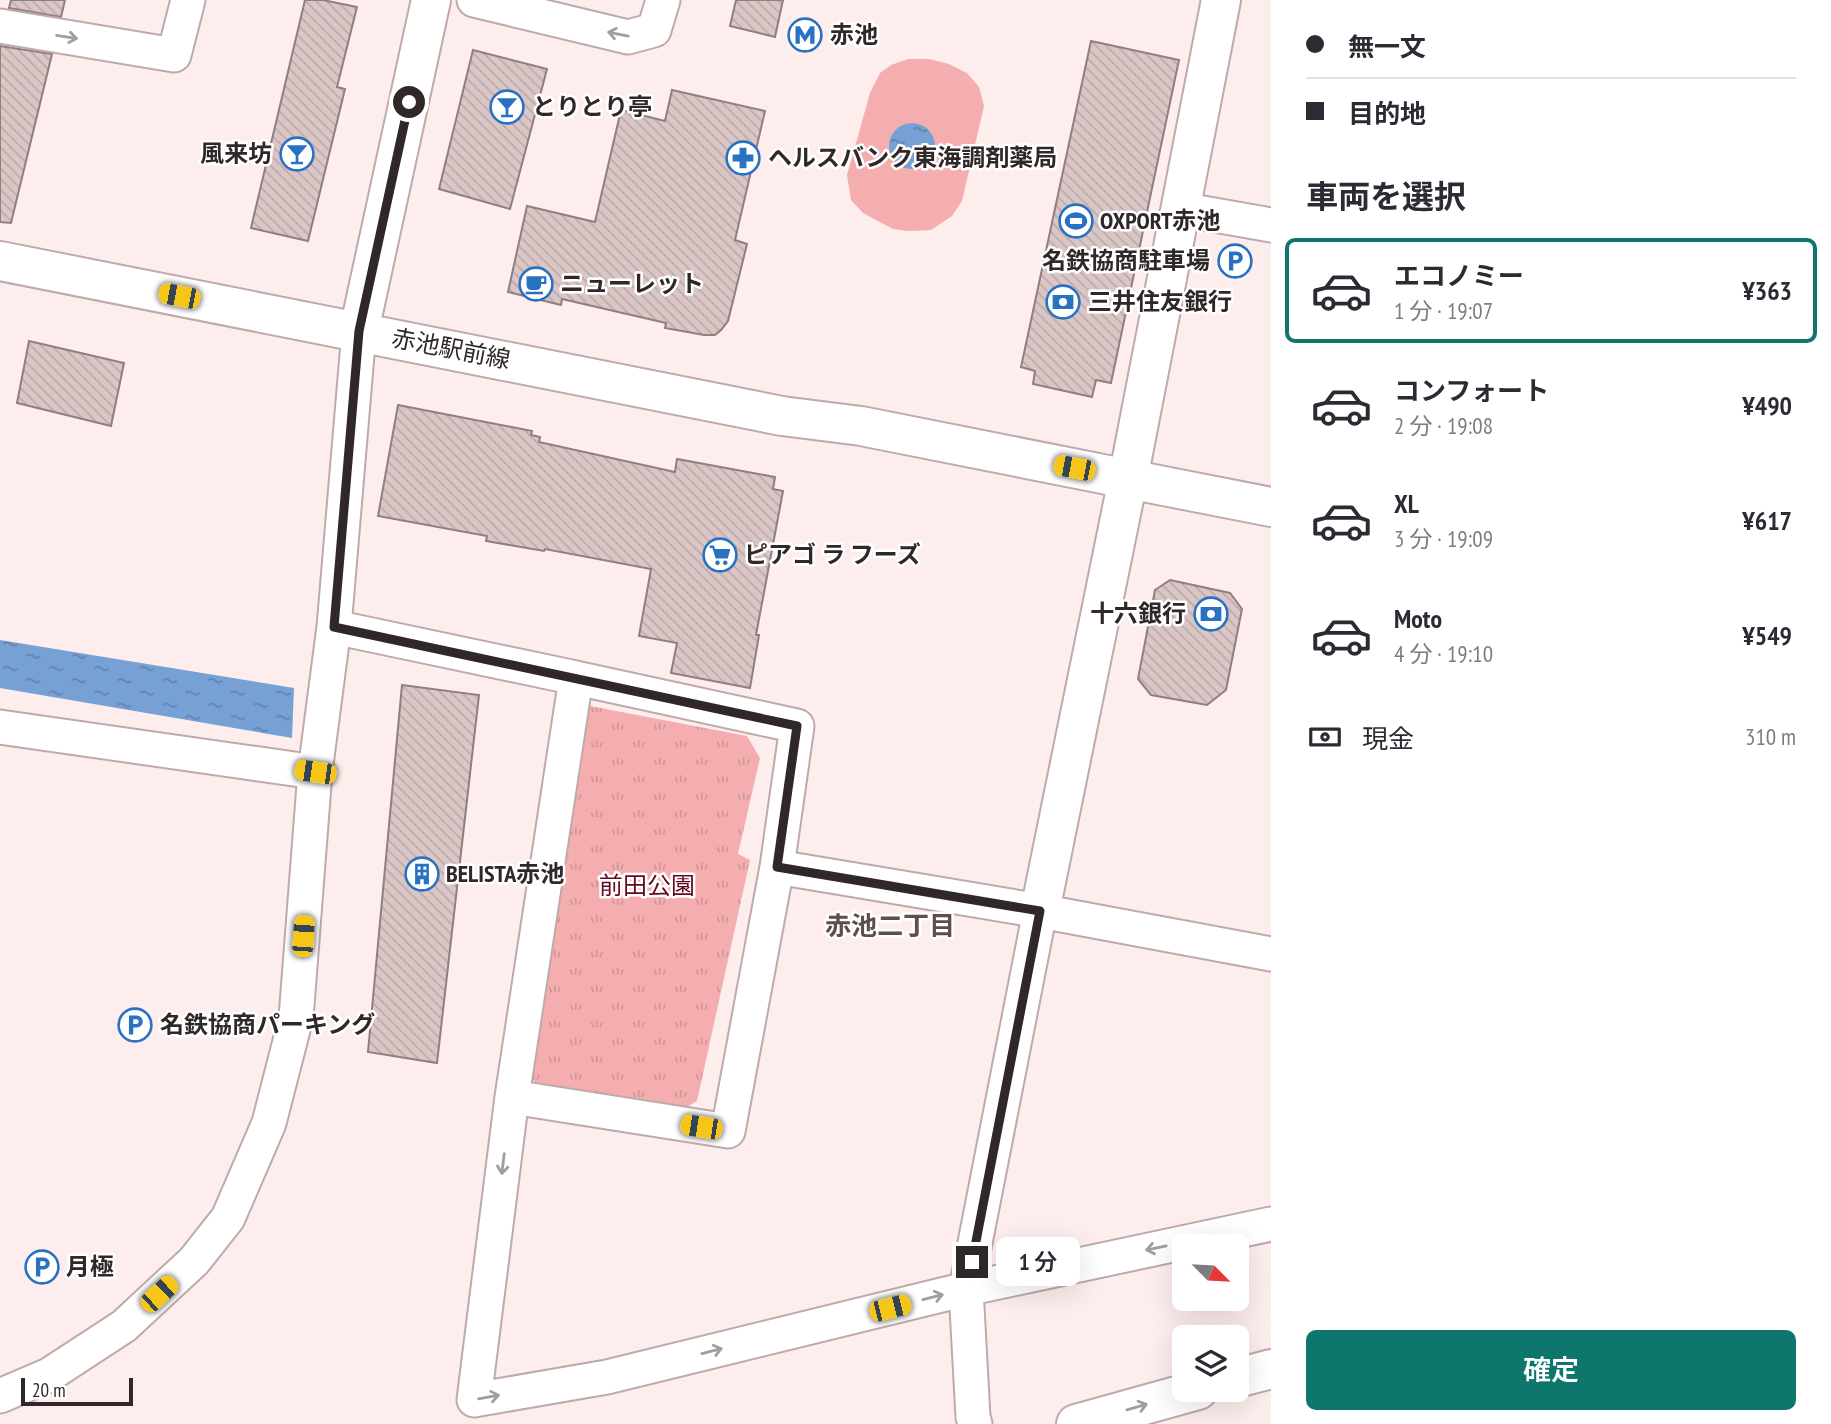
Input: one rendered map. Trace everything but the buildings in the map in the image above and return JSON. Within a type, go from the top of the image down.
[{"type":"main road","points":[[359,331],[431,0]]},
{"type":"main road","points":[[1040,911],[1222,0]]},
{"type":"main road","name":"赤池駅前線","points":[[0,261],[782,416],[861,426],[1271,507]]},
{"type":"main road","points":[[1249,1375],[1271,1369]]},
{"type":"main road","points":[[1076,1424],[1172,1397]]},
{"type":"street","points":[[0,26],[174,55],[188,0]]},
{"type":"street","points":[[474,0],[628,37],[654,30],[663,0]]},
{"type":"street","points":[[1180,209],[1271,225]]},
{"type":"street","points":[[0,1396],[49,1375],[124,1326],[194,1261],[228,1218],[270,1124],[296,1018],[315,772],[334,627],[359,331]]},
{"type":"street","points":[[334,627],[797,726],[777,867],[729,1131],[512,1097]]},
{"type":"street","points":[[576,678],[512,1097],[474,1400],[607,1377],[967,1289],[1271,1224]]},
{"type":"street","points":[[0,727],[315,772]]},
{"type":"street","points":[[777,867],[1040,911],[1271,954]]},
{"type":"street","points":[[975,1424],[967,1289],[1040,911]]},
{"type":"green space","points":[[908,59],[929,59],[949,64],[967,73],[979,87],[984,106],[962,201],[952,216],[931,230],[893,229],[863,213],[851,200],[847,175],[870,93],[880,73],[891,65]]},
{"type":"green space","name":"前田公園","points":[[590,706],[747,736],[760,758],[738,854],[750,860],[697,1101],[682,1110],[536,1083],[522,1069],[575,722]]},
{"type":"water","points":[[912,123],[929,129],[935,146],[929,163],[912,169],[895,163],[889,146],[895,129]]},
{"type":"water","points":[[0,640],[294,688],[292,738],[0,688]]},
{"type":"place","name":"赤池","points":[[805,35]]},
{"type":"place","name":"とりとり亭","points":[[507,107]]},
{"type":"place","name":"風来坊","points":[[297,154]]},
{"type":"place","name":"ヘルスバンク東海調剤薬局","points":[[743,158]]},
{"type":"place","name":"OXPORT赤池","points":[[1076,221]]},
{"type":"place","name":"名鉄協商駐車場","points":[[1235,261]]},
{"type":"place","name":"ニューレット","points":[[536,284]]},
{"type":"place","name":"三井住友銀行","points":[[1063,302]]},
{"type":"place","name":"ピアゴ ラ フーズ","points":[[720,555]]},
{"type":"place","name":"十六銀行","points":[[1211,614]]},
{"type":"place","name":"BELISTA赤池","points":[[422,874]]},
{"type":"place","name":"名鉄協商パーキング","points":[[135,1025]]},
{"type":"place","name":"月極","points":[[42,1267]]},
{"type":"district","name":"赤池二丁目","points":[[890,926]]},
{"type":"route","points":[[409,102],[359,331],[334,627],[797,726],[777,867],[1040,911],[972,1262]]}]
